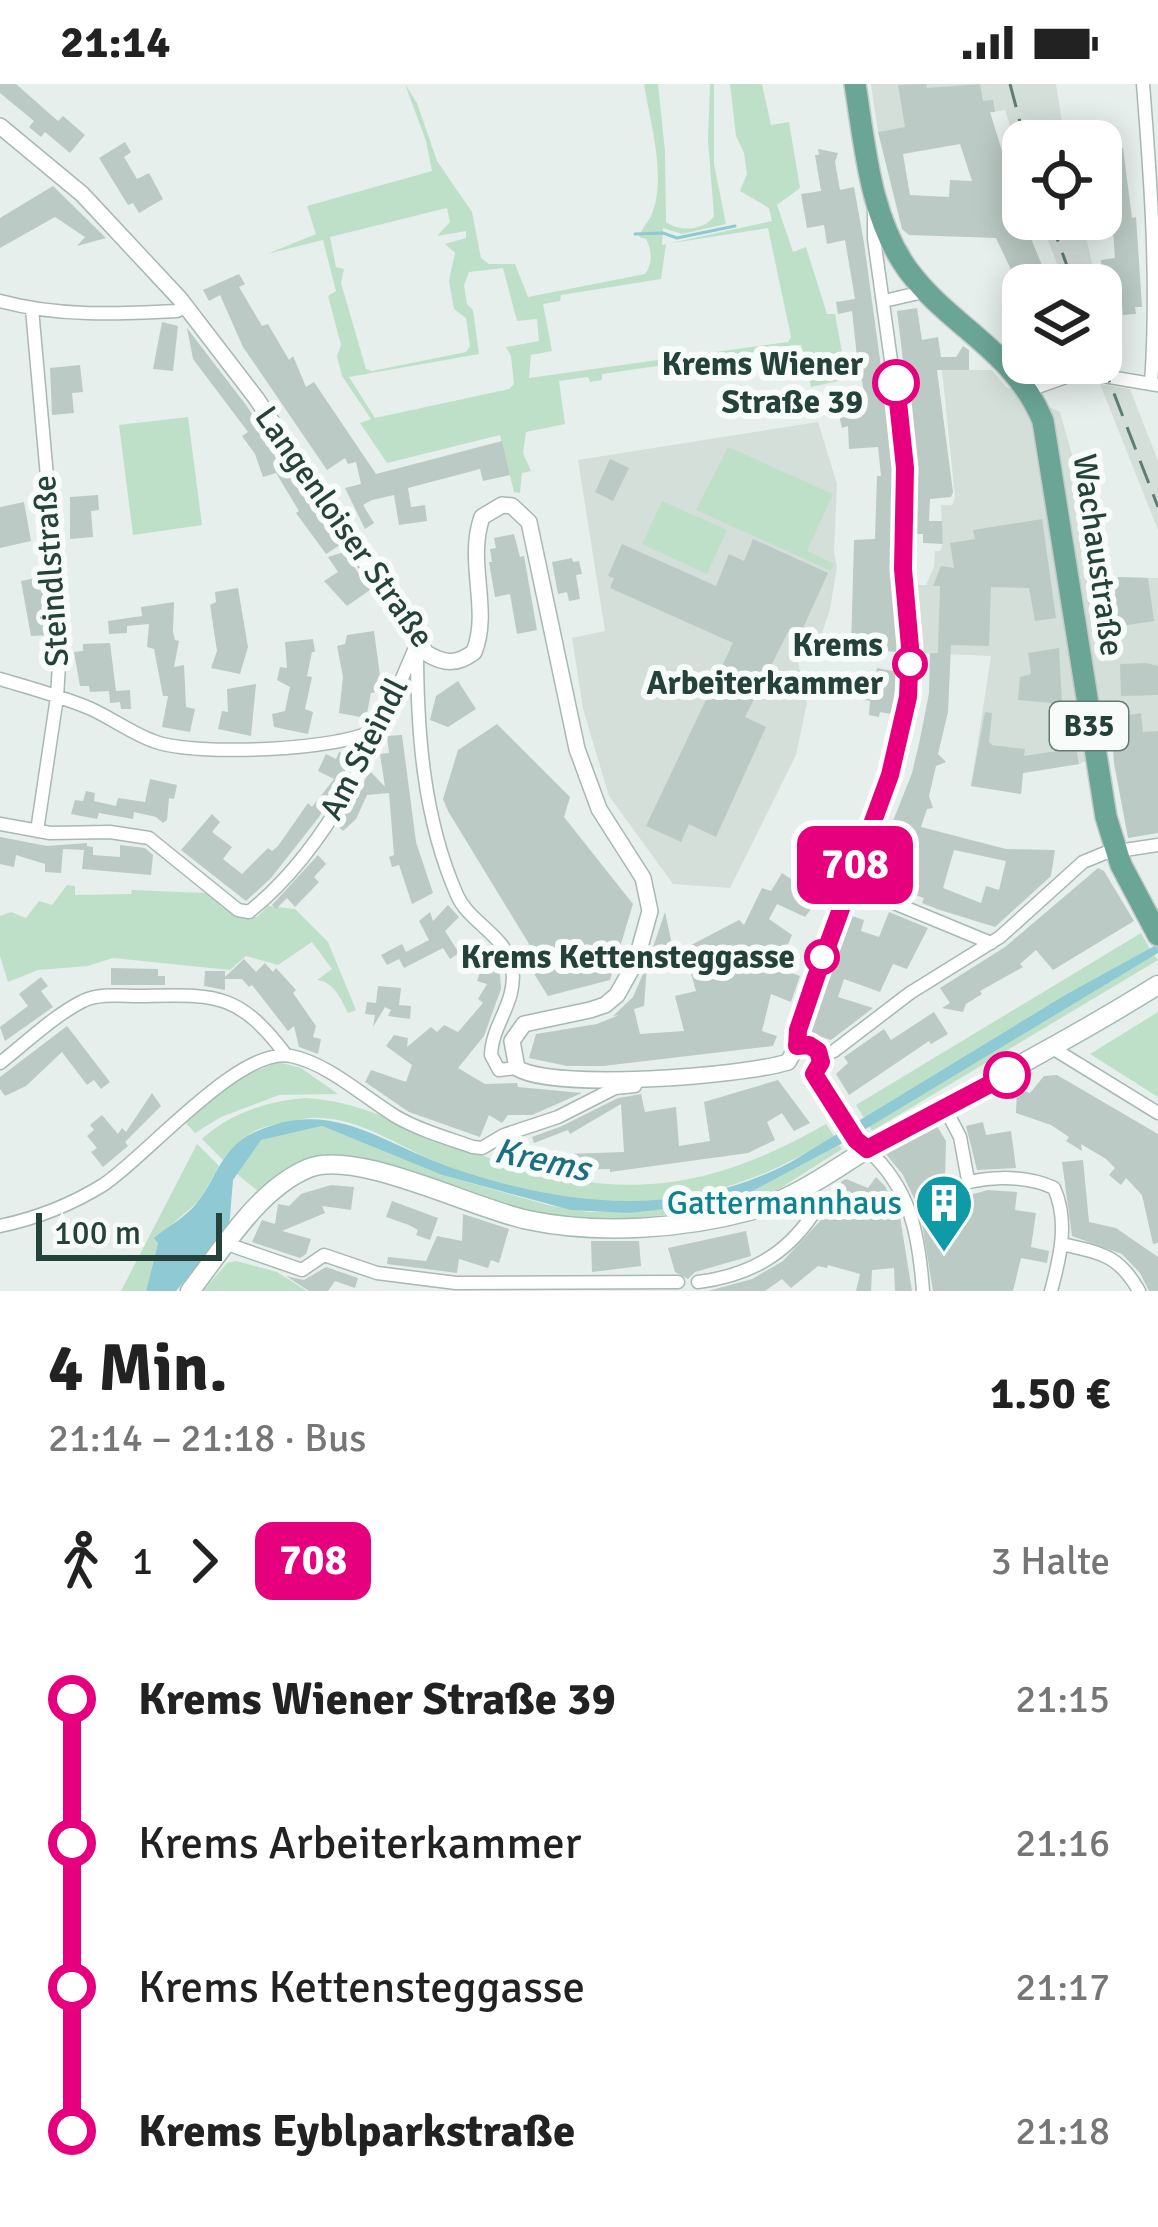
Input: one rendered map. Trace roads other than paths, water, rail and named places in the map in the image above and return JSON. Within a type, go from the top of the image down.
[{"type":"main road","name":"B35","points":[[855,84],[874,190]]},
{"type":"main road","name":"Wachaustraße","points":[[874,190],[886,229],[908,270],[994,350],[1029,390],[1050,450],[1089,723],[1115,851],[1158,935]]},
{"type":"main road","points":[[190,1291],[278,1188],[322,1165],[381,1173],[524,1220],[583,1227],[646,1226],[731,1216],[768,1206],[805,1189],[862,1145],[945,1108],[1158,985]]},
{"type":"street","points":[[1029,390],[1080,372],[1155,385],[1156,217],[1143,84]]},
{"type":"street","name":"Langenloiser Straße","points":[[0,126],[100,212],[185,307],[256,398],[417,643],[437,660],[463,661],[480,638],[476,533],[490,509],[502,505],[521,512],[534,536],[584,772],[599,809],[644,878],[649,896],[646,930],[617,995],[590,1010],[524,1024],[511,1050],[517,1068]]},
{"type":"street","points":[[417,643],[420,740],[437,836],[458,898],[508,955],[514,986],[491,1055],[500,1070],[517,1068],[570,1079],[740,1072],[788,1062],[893,762],[908,697],[905,468],[873,232],[874,190]]},
{"type":"street","points":[[883,296],[908,270]]},
{"type":"street","points":[[883,296],[927,291]]},
{"type":"street","points":[[0,301],[32,309],[123,314],[185,307]]},
{"type":"street","name":"Steindlstraße","points":[[32,309],[61,633],[57,697],[37,831]]},
{"type":"street","name":"Am Steindl","points":[[0,824],[149,838],[238,910],[249,912],[337,812],[398,693],[417,643]]},
{"type":"street","points":[[0,679],[57,697],[173,746],[304,746],[363,737],[378,729]]},
{"type":"street","points":[[814,1074],[821,1056],[991,943],[1082,862],[1158,845]]},
{"type":"street","points":[[848,884],[991,943]]},
{"type":"street","points":[[0,1064],[76,1006],[98,996],[221,998],[240,1007],[286,1055],[327,1073],[401,1119],[473,1148],[558,1118],[615,1088],[672,1082],[688,1075]]},
{"type":"street","points":[[797,1046],[809,1045],[821,1056]]},
{"type":"street","points":[[1054,1048],[1158,1113]]},
{"type":"street","points":[[0,1226],[50,1214],[101,1186],[149,1150],[213,1090],[254,1066],[286,1055]]},
{"type":"street","points":[[788,1062],[800,1076],[814,1074]]},
{"type":"street","points":[[814,1074],[909,1204],[919,1239],[923,1291]]},
{"type":"street","points":[[945,1108],[960,1137],[968,1180]]},
{"type":"street","points":[[948,1190],[968,1180],[1016,1180],[1054,1188],[1062,1244],[1051,1291]]},
{"type":"street","points":[[698,1282],[756,1268],[790,1242],[813,1214],[805,1189]]},
{"type":"street","points":[[226,1244],[302,1270],[324,1255],[377,1274],[456,1282],[678,1282]]},
{"type":"street","points":[[1062,1244],[1122,1264],[1137,1287]]},
{"type":"water","name":"Krems","points":[[1158,944],[1158,953],[839,1145],[745,1195],[710,1204],[629,1213],[571,1210],[442,1175],[322,1126],[261,1140],[233,1180],[229,1228],[176,1291],[146,1291],[158,1243],[154,1238],[197,1203],[234,1146],[281,1123],[307,1119],[355,1127],[452,1168],[537,1192],[623,1201],[708,1192],[791,1162],[1065,995]]},
{"type":"waterway","points":[[635,234],[663,233],[677,238],[735,226]]},
{"type":"railway","points":[[1010,84],[1019,120]]},
{"type":"railway","points":[[1058,240],[1066,264]]},
{"type":"railway","points":[[1110,384],[1158,507]]},
{"type":"place","name":"Krems Wiener Straße 39","points":[[896,383]]},
{"type":"place","name":"Krems Arbeiterkammer","points":[[910,664]]},
{"type":"place","name":"Krems Kettensteggasse","points":[[822,957]]},
{"type":"place","name":"Gattermannhaus","points":[[944,1254]]}]
